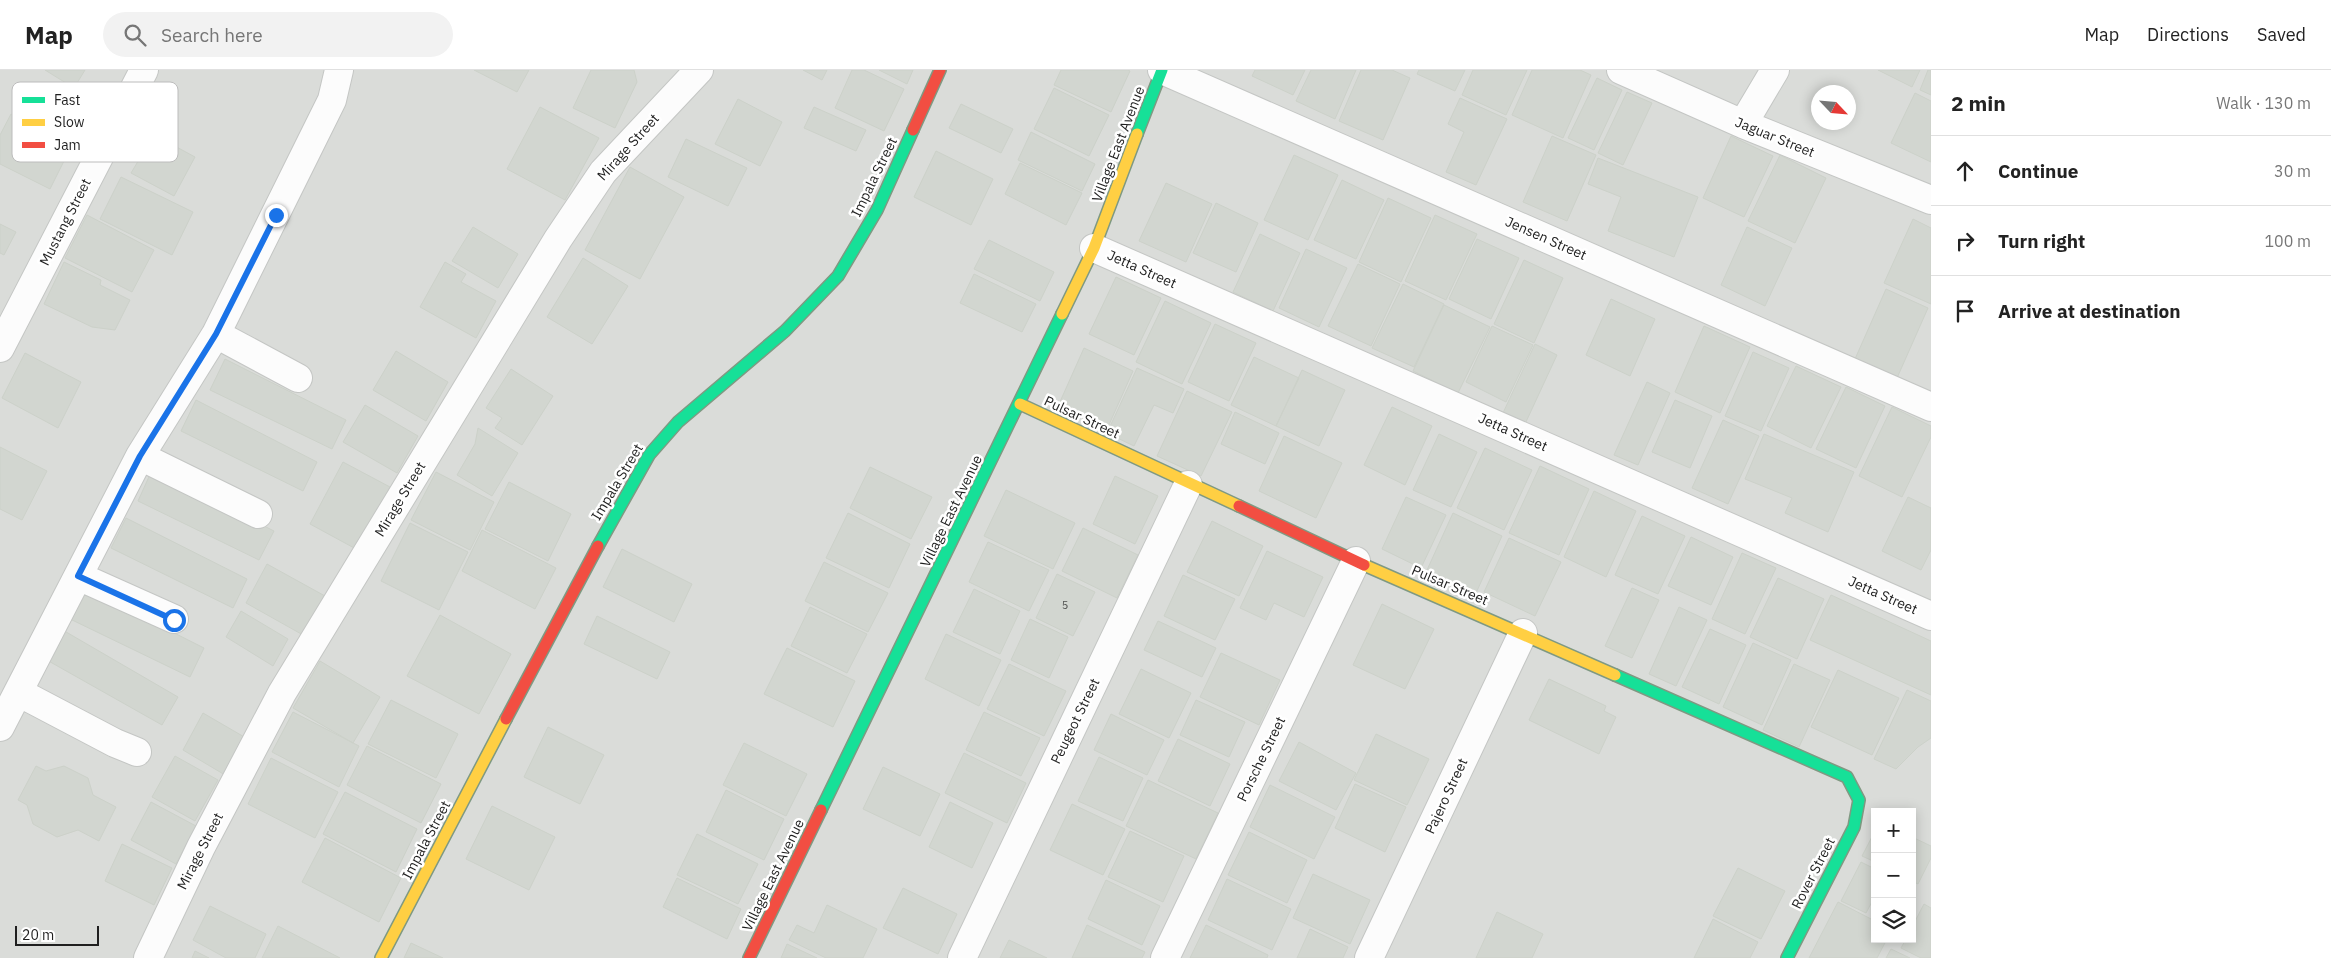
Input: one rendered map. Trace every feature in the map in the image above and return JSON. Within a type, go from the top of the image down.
[{"type":"street","name":"Mustang Street","points":[[138,82],[144,70]]},
{"type":"street","points":[[0,727],[140,456],[216,334],[332,100],[339,70]]},
{"type":"street","name":"Mirage Street","points":[[148,958],[201,847],[282,693],[558,239],[603,172],[699,70]]},
{"type":"street","name":"Impala Street","points":[[380,958],[620,503],[649,455],[678,422],[785,331],[838,276],[877,210],[940,70]]},
{"type":"street","name":"Village East Avenue","points":[[749,958],[1020,404],[1094,248],[1162,70]]},
{"type":"street","name":"Jensen Street","points":[[1162,70],[1931,406]]},
{"type":"street","name":"Jaguar Street","points":[[1621,70],[1743,124],[1931,200]]},
{"type":"street","points":[[1743,124],[1775,70]]},
{"type":"street","name":"Mustang Street","points":[[0,348],[96,162]]},
{"type":"street","name":"Jetta Street","points":[[1094,248],[1931,616]]},
{"type":"street","points":[[216,334],[298,378]]},
{"type":"street","name":"Pulsar Street","points":[[1020,404],[1356,561],[1847,777],[1855,789],[1859,800]]},
{"type":"street","points":[[140,456],[258,514]]},
{"type":"street","name":"Peugeot Street","points":[[962,958],[1188,484]]},
{"type":"street","name":"Porsche Street","points":[[1165,958],[1356,561]]},
{"type":"street","points":[[78,576],[174,620]]},
{"type":"street","name":"Pajero Street","points":[[1368,958],[1523,633]]},
{"type":"street","points":[[18,692],[137,752]]},
{"type":"street","name":"Rover Street","points":[[1787,958],[1854,827],[1859,800]]},
{"type":"shaded area","points":[[0,70],[1931,70],[1931,958],[0,958]]},
{"type":"building","points":[[45,70],[85,70],[78,82],[64,82]]},
{"type":"building","points":[[474,70],[529,70],[517,92]]},
{"type":"building","points":[[591,70],[634,70],[637,82],[615,128],[573,108]]},
{"type":"building","points":[[803,70],[827,70],[822,80]]},
{"type":"building","points":[[852,70],[864,70],[904,89],[884,131],[835,108]]},
{"type":"building","points":[[879,70],[913,70],[907,84]]},
{"type":"building","points":[[1061,70],[1130,71],[1111,112],[1054,85]]},
{"type":"building","points":[[1255,70],[1305,70],[1293,95],[1252,76]]},
{"type":"building","points":[[1311,70],[1356,70],[1335,119],[1296,101]]},
{"type":"building","points":[[1361,70],[1392,70],[1410,78],[1383,140],[1339,121]]},
{"type":"building","points":[[1419,70],[1465,70],[1455,91],[1417,74]]},
{"type":"building","points":[[1473,70],[1527,70],[1506,115],[1462,95]]},
{"type":"building","points":[[1532,70],[1580,70],[1591,75],[1563,138],[1512,115]]},
{"type":"building","points":[[1878,70],[1920,70],[1912,87]]},
{"type":"building","points":[[1928,70],[1931,70],[1931,95],[1920,90]]},
{"type":"building","points":[[1597,78],[1622,90],[1594,150],[1568,138]]},
{"type":"building","points":[[1054,88],[1109,115],[1089,156],[1034,129]]},
{"type":"building","points":[[1627,92],[1652,103],[1623,165],[1598,153]]},
{"type":"building","points":[[1915,93],[1931,101],[1931,162],[1891,143]]},
{"type":"building","points":[[1460,98],[1507,119],[1476,185],[1446,172],[1464,132],[1448,124]]},
{"type":"building","points":[[738,99],[782,122],[760,166],[715,144]]},
{"type":"building","points":[[961,104],[1013,129],[1001,153],[949,128]]},
{"type":"building","points":[[540,107],[599,138],[565,200],[507,169]]},
{"type":"building","points":[[814,107],[866,130],[856,151],[804,128]]},
{"type":"building","points":[[11,114],[12,162],[64,162],[50,189],[0,164],[0,135]]},
{"type":"building","points":[[1031,132],[1095,164],[1082,191],[1018,160]]},
{"type":"building","points":[[1552,136],[1596,155],[1567,221],[1523,202]]},
{"type":"building","points":[[1731,136],[1773,156],[1744,217],[1703,198]]},
{"type":"building","points":[[686,139],[747,168],[728,206],[668,177]]},
{"type":"building","points":[[178,148],[195,157],[174,196],[131,173],[138,162],[178,162]]},
{"type":"building","points":[[936,151],[993,179],[971,225],[914,197]]},
{"type":"building","points":[[1294,155],[1338,175],[1308,240],[1264,220]]},
{"type":"building","points":[[1780,155],[1826,178],[1795,243],[1748,221]]},
{"type":"building","points":[[1598,158],[1698,197],[1674,257],[1608,231],[1621,197],[1588,184]]},
{"type":"building","points":[[1020,163],[1082,193],[1066,225],[1005,194]]},
{"type":"building","points":[[630,167],[684,197],[640,279],[585,250]]},
{"type":"building","points":[[121,177],[193,212],[172,255],[100,219]]},
{"type":"building","points":[[1342,180],[1384,200],[1356,259],[1314,240]]},
{"type":"building","points":[[1166,183],[1212,204],[1186,262],[1139,241]]},
{"type":"building","points":[[1388,198],[1431,218],[1401,282],[1359,262]]},
{"type":"building","points":[[1216,203],[1258,223],[1236,272],[1193,253]]},
{"type":"building","points":[[87,215],[154,250],[132,292],[65,258]]},
{"type":"building","points":[[1435,215],[1477,234],[1446,300],[1405,281]]},
{"type":"building","points":[[1913,219],[1931,228],[1931,304],[1884,283]]},
{"type":"building","points":[[0,224],[16,232],[4,255],[0,253]]},
{"type":"building","points":[[473,227],[518,254],[498,288],[452,261]]},
{"type":"building","points":[[1747,227],[1792,248],[1765,306],[1721,285]]},
{"type":"building","points":[[1260,234],[1300,253],[1273,311],[1233,292]]},
{"type":"building","points":[[1477,239],[1519,258],[1491,319],[1449,299]]},
{"type":"building","points":[[989,240],[1054,272],[1040,301],[974,269]]},
{"type":"building","points":[[1306,249],[1347,268],[1319,327],[1279,308]]},
{"type":"building","points":[[583,258],[628,286],[592,344],[547,317]]},
{"type":"building","points":[[1524,260],[1563,278],[1534,343],[1494,324]]},
{"type":"building","points":[[64,262],[101,280],[100,285],[130,300],[115,330],[92,327],[44,304]]},
{"type":"building","points":[[445,262],[466,274],[461,282],[496,301],[476,338],[420,307]]},
{"type":"building","points":[[1358,264],[1400,284],[1371,346],[1328,326]]},
{"type":"building","points":[[974,274],[1036,304],[1022,332],[960,303]]},
{"type":"building","points":[[1116,277],[1161,298],[1134,355],[1089,334]]},
{"type":"building","points":[[1403,284],[1444,304],[1414,367],[1372,348]]},
{"type":"building","points":[[1886,289],[1928,308],[1897,378],[1855,359]]},
{"type":"building","points":[[1611,299],[1655,319],[1630,376],[1586,355]]},
{"type":"building","points":[[1165,301],[1211,323],[1182,384],[1136,362]]},
{"type":"building","points":[[1444,305],[1490,327],[1458,393],[1413,371]]},
{"type":"building","points":[[1215,324],[1256,343],[1229,401],[1188,382]]},
{"type":"building","points":[[1492,326],[1533,345],[1506,402],[1466,382]]},
{"type":"building","points":[[1704,326],[1750,347],[1720,413],[1675,392]]},
{"type":"building","points":[[1535,344],[1557,355],[1525,424],[1503,413]]},
{"type":"building","points":[[1084,348],[1133,371],[1108,427],[1059,404]]},
{"type":"building","points":[[396,351],[448,382],[426,421],[373,390]]},
{"type":"building","points":[[1753,352],[1789,368],[1761,431],[1725,416]]},
{"type":"building","points":[[25,353],[81,382],[58,428],[2,398]]},
{"type":"building","points":[[1254,357],[1299,378],[1276,426],[1231,405]]},
{"type":"building","points":[[225,359],[346,420],[332,449],[210,390]]},
{"type":"building","points":[[1796,366],[1841,387],[1811,448],[1767,426]]},
{"type":"building","points":[[1137,368],[1184,389],[1173,413],[1154,405],[1134,446],[1107,433]]},
{"type":"building","points":[[511,369],[553,396],[522,445],[495,428],[502,418],[486,408]]},
{"type":"building","points":[[1302,370],[1345,390],[1319,446],[1276,426]]},
{"type":"building","points":[[1647,382],[1670,393],[1638,465],[1614,455]]},
{"type":"building","points":[[1846,387],[1885,406],[1856,468],[1816,449]]},
{"type":"building","points":[[1187,391],[1232,412],[1201,476],[1157,456]]},
{"type":"building","points":[[196,400],[317,462],[303,491],[181,431]]},
{"type":"building","points":[[1675,400],[1712,416],[1690,468],[1652,452]]},
{"type":"building","points":[[365,405],[418,436],[397,473],[343,442]]},
{"type":"building","points":[[1392,407],[1432,426],[1405,485],[1364,465]]},
{"type":"building","points":[[1892,407],[1931,426],[1931,437],[1902,497],[1859,476]]},
{"type":"building","points":[[1235,412],[1279,433],[1265,464],[1221,444]]},
{"type":"building","points":[[1723,420],[1759,436],[1728,504],[1692,488]]},
{"type":"building","points":[[478,428],[518,453],[492,496],[457,475],[475,444]]},
{"type":"building","points":[[1439,434],[1477,452],[1451,507],[1413,490]]},
{"type":"building","points":[[1764,434],[1854,472],[1828,532],[1785,513],[1792,498],[1745,479]]},
{"type":"building","points":[[1284,436],[1342,463],[1316,518],[1259,491]]},
{"type":"building","points":[[0,447],[47,471],[22,520],[0,509]]},
{"type":"building","points":[[1485,448],[1532,470],[1504,530],[1457,508]]},
{"type":"building","points":[[343,462],[390,487],[356,549],[310,524]]},
{"type":"building","points":[[1540,466],[1589,489],[1559,555],[1509,533]]},
{"type":"building","points":[[870,467],[932,497],[911,539],[850,508]]},
{"type":"building","points":[[152,470],[274,531],[259,560],[138,501]]},
{"type":"building","points":[[436,472],[494,502],[470,550],[411,520]]},
{"type":"building","points":[[1115,476],[1158,496],[1135,544],[1093,524]]},
{"type":"building","points":[[509,482],[571,514],[548,561],[485,529]]},
{"type":"building","points":[[1006,490],[1075,523],[1053,569],[984,536]]},
{"type":"building","points":[[1594,491],[1636,511],[1606,577],[1564,557]]},
{"type":"building","points":[[1406,497],[1446,515],[1421,568],[1382,549]]},
{"type":"building","points":[[1908,497],[1931,508],[1931,550],[1921,570],[1882,551]]},
{"type":"building","points":[[848,513],[910,544],[889,588],[826,558]]},
{"type":"building","points":[[1453,513],[1502,536],[1476,593],[1427,570]]},
{"type":"building","points":[[1642,516],[1685,536],[1658,594],[1615,575]]},
{"type":"building","points":[[126,518],[247,579],[233,608],[111,548]]},
{"type":"building","points":[[1212,521],[1263,546],[1239,596],[1187,572]]},
{"type":"building","points":[[410,523],[468,552],[439,610],[381,581]]},
{"type":"building","points":[[1083,528],[1138,555],[1117,598],[1062,571]]},
{"type":"building","points":[[482,530],[556,568],[535,609],[462,571]]},
{"type":"building","points":[[1691,537],[1733,557],[1711,605],[1668,586]]},
{"type":"building","points":[[1509,538],[1561,562],[1535,616],[1484,592]]},
{"type":"building","points":[[988,542],[1049,570],[1029,611],[969,582]]},
{"type":"building","points":[[622,549],[692,584],[674,622],[603,587]]},
{"type":"building","points":[[1267,551],[1323,577],[1304,617],[1274,603],[1266,620],[1240,608]]},
{"type":"building","points":[[1742,553],[1776,568],[1745,634],[1712,619]]},
{"type":"building","points":[[824,562],[888,593],[868,632],[805,601]]},
{"type":"building","points":[[267,564],[325,596],[303,635],[246,603]]},
{"type":"building","points":[[1057,574],[1095,592],[1073,636],[1036,618]]},
{"type":"building","points":[[1183,575],[1235,599],[1215,640],[1164,616]]},
{"type":"building","points":[[1778,578],[1824,599],[1797,659],[1750,637]]},
{"type":"building","points":[[83,587],[204,648],[190,677],[68,618]]},
{"type":"building","points":[[1632,588],[1659,600],[1632,658],[1605,646]]},
{"type":"building","points":[[974,589],[1020,611],[1000,654],[953,632]]},
{"type":"building","points":[[1831,595],[1931,641],[1931,695],[1810,640]]},
{"type":"building","points":[[1382,604],[1434,629],[1405,689],[1353,665]]},
{"type":"building","points":[[810,607],[867,634],[847,673],[791,646]]},
{"type":"building","points":[[1679,607],[1707,620],[1676,686],[1649,674]]},
{"type":"building","points":[[241,611],[288,639],[273,666],[226,637]]},
{"type":"building","points":[[440,615],[511,654],[479,714],[407,676]]},
{"type":"building","points":[[597,616],[670,652],[657,679],[584,644]]},
{"type":"building","points":[[1030,619],[1068,637],[1049,678],[1011,660]]},
{"type":"building","points":[[1158,621],[1216,648],[1202,677],[1144,650]]},
{"type":"building","points":[[61,629],[178,697],[162,725],[45,659]]},
{"type":"building","points":[[1710,629],[1746,645],[1719,704],[1682,687]]},
{"type":"building","points":[[946,634],[1001,660],[979,706],[925,679]]},
{"type":"building","points":[[1753,643],[1791,660],[1762,725],[1723,707]]},
{"type":"building","points":[[787,648],[855,681],[833,727],[764,694]]},
{"type":"building","points":[[1221,653],[1280,680],[1259,725],[1200,697]]},
{"type":"building","points":[[320,661],[380,697],[353,743],[293,708]]},
{"type":"building","points":[[1009,664],[1066,691],[1044,736],[987,709]]},
{"type":"building","points":[[1794,664],[1830,680],[1799,747],[1763,730]]},
{"type":"building","points":[[1141,669],[1191,693],[1169,738],[1119,714]]},
{"type":"building","points":[[1838,670],[1899,698],[1872,755],[1811,727]]},
{"type":"building","points":[[1549,679],[1606,706],[1604,711],[1616,717],[1599,754],[1529,720]]},
{"type":"building","points":[[1907,690],[1931,701],[1931,738],[1918,747],[1896,769],[1874,759]]},
{"type":"building","points":[[391,700],[458,734],[436,778],[368,744]]},
{"type":"building","points":[[1196,700],[1245,722],[1229,757],[1180,735]]},
{"type":"building","points":[[293,712],[359,746],[339,787],[272,752]]},
{"type":"building","points":[[984,712],[1040,738],[1021,776],[966,750]]},
{"type":"building","points":[[203,713],[246,738],[225,775],[183,750]]},
{"type":"building","points":[[1111,714],[1164,740],[1147,775],[1094,750]]},
{"type":"building","points":[[548,727],[604,755],[580,804],[524,777]]},
{"type":"building","points":[[1376,734],[1429,759],[1407,805],[1354,780]]},
{"type":"building","points":[[1178,739],[1230,764],[1210,806],[1158,781]]},
{"type":"building","points":[[1299,742],[1356,773],[1336,810],[1279,781]]},
{"type":"building","points":[[744,743],[807,774],[786,816],[723,785]]},
{"type":"building","points":[[367,746],[441,784],[421,823],[347,785]]},
{"type":"building","points":[[964,753],[1026,783],[1007,823],[945,793]]},
{"type":"building","points":[[175,756],[218,780],[195,821],[152,797]]},
{"type":"building","points":[[1099,757],[1143,778],[1123,821],[1078,801]]},
{"type":"building","points":[[271,758],[338,792],[315,838],[248,804]]},
{"type":"building","points":[[36,766],[46,771],[64,766],[88,778],[93,795],[116,807],[99,841],[78,830],[57,837],[33,824],[27,805],[18,800]]},
{"type":"building","points":[[883,767],[940,794],[920,836],[863,809]]},
{"type":"building","points":[[1148,780],[1218,813],[1196,859],[1126,826]]},
{"type":"building","points":[[1355,784],[1406,807],[1385,852],[1335,828]]},
{"type":"building","points":[[1270,785],[1335,817],[1314,859],[1250,827]]},
{"type":"building","points":[[726,790],[784,819],[764,860],[706,832]]},
{"type":"building","points":[[345,792],[417,829],[396,872],[323,834]]},
{"type":"building","points":[[151,802],[196,826],[176,864],[131,840]]},
{"type":"building","points":[[950,802],[993,823],[972,868],[929,847]]},
{"type":"building","points":[[1072,804],[1125,829],[1103,875],[1050,850]]},
{"type":"building","points":[[492,806],[555,837],[529,890],[466,859]]},
{"type":"building","points":[[1130,831],[1184,856],[1163,902],[1108,877]]},
{"type":"building","points":[[1249,832],[1307,860],[1287,903],[1228,875]]},
{"type":"building","points":[[697,834],[758,864],[738,904],[677,875]]},
{"type":"building","points":[[325,838],[401,878],[379,922],[302,882]]},
{"type":"building","points":[[1871,839],[1871,860],[1862,856]]},
{"type":"building","points":[[1916,839],[1931,846],[1931,858],[1918,884],[1916,883]]},
{"type":"building","points":[[122,844],[172,868],[154,905],[105,881]]},
{"type":"building","points":[[1861,862],[1871,867],[1871,904],[1866,913],[1841,901]]},
{"type":"building","points":[[1738,868],[1785,891],[1761,939],[1713,916]]},
{"type":"building","points":[[1313,874],[1370,900],[1350,944],[1293,918]]},
{"type":"building","points":[[677,878],[741,909],[727,939],[663,907]]},
{"type":"building","points":[[1227,879],[1291,909],[1272,950],[1208,920]]},
{"type":"building","points":[[1106,880],[1160,906],[1142,945],[1088,919]]},
{"type":"building","points":[[903,888],[957,914],[938,954],[883,928]]},
{"type":"building","points":[[1838,902],[1871,919],[1871,943],[1885,943],[1877,958],[1809,958]]},
{"type":"building","points":[[1924,904],[1931,908],[1931,958],[1921,958],[1901,948],[1904,943],[1916,943],[1916,919]]},
{"type":"building","points":[[827,905],[877,929],[863,958],[826,958],[789,940],[797,925],[814,933]]},
{"type":"building","points":[[210,906],[266,934],[255,958],[226,958],[193,940]]},
{"type":"building","points":[[1497,912],[1543,934],[1532,958],[1476,958]]},
{"type":"building","points":[[1713,919],[1758,942],[1750,958],[1694,958]]},
{"type":"building","points":[[1087,925],[1145,952],[1142,958],[1072,958]]},
{"type":"building","points":[[1206,925],[1268,955],[1267,958],[1190,958]]},
{"type":"building","points":[[278,926],[340,958],[262,958]]},
{"type":"building","points":[[1310,929],[1348,947],[1343,958],[1297,958]]},
{"type":"building","points":[[1009,940],[1047,958],[1000,958]]},
{"type":"building","points":[[411,943],[443,958],[404,958]]},
{"type":"building","points":[[787,944],[817,958],[781,958]]},
{"type":"building","points":[[1891,949],[1910,958],[1886,958]]},
{"type":"building","points":[[195,951],[209,958],[192,958]]},
{"type":"traffic: fast","points":[[1137,134],[1162,70]]},
{"type":"traffic: fast","points":[[598,546],[649,455],[678,422],[785,331],[838,276],[877,210],[913,130]]},
{"type":"traffic: fast","points":[[821,810],[1062,314]]},
{"type":"traffic: fast","points":[[1615,675],[1847,777],[1859,800],[1854,827],[1787,958]]},
{"type":"traffic: slow","points":[[1062,314],[1094,248],[1137,134]]},
{"type":"traffic: slow","points":[[1020,404],[1239,506]]},
{"type":"traffic: slow","points":[[1364,565],[1615,675]]},
{"type":"traffic: slow","points":[[381,958],[506,719]]},
{"type":"traffic: jam","points":[[913,130],[940,70]]},
{"type":"traffic: jam","points":[[1239,506],[1364,565]]},
{"type":"traffic: jam","points":[[506,719],[598,546]]},
{"type":"traffic: jam","points":[[749,958],[821,810]]},
{"type":"route","points":[[174,620],[78,576],[140,456],[216,334],[276,215]]}]
